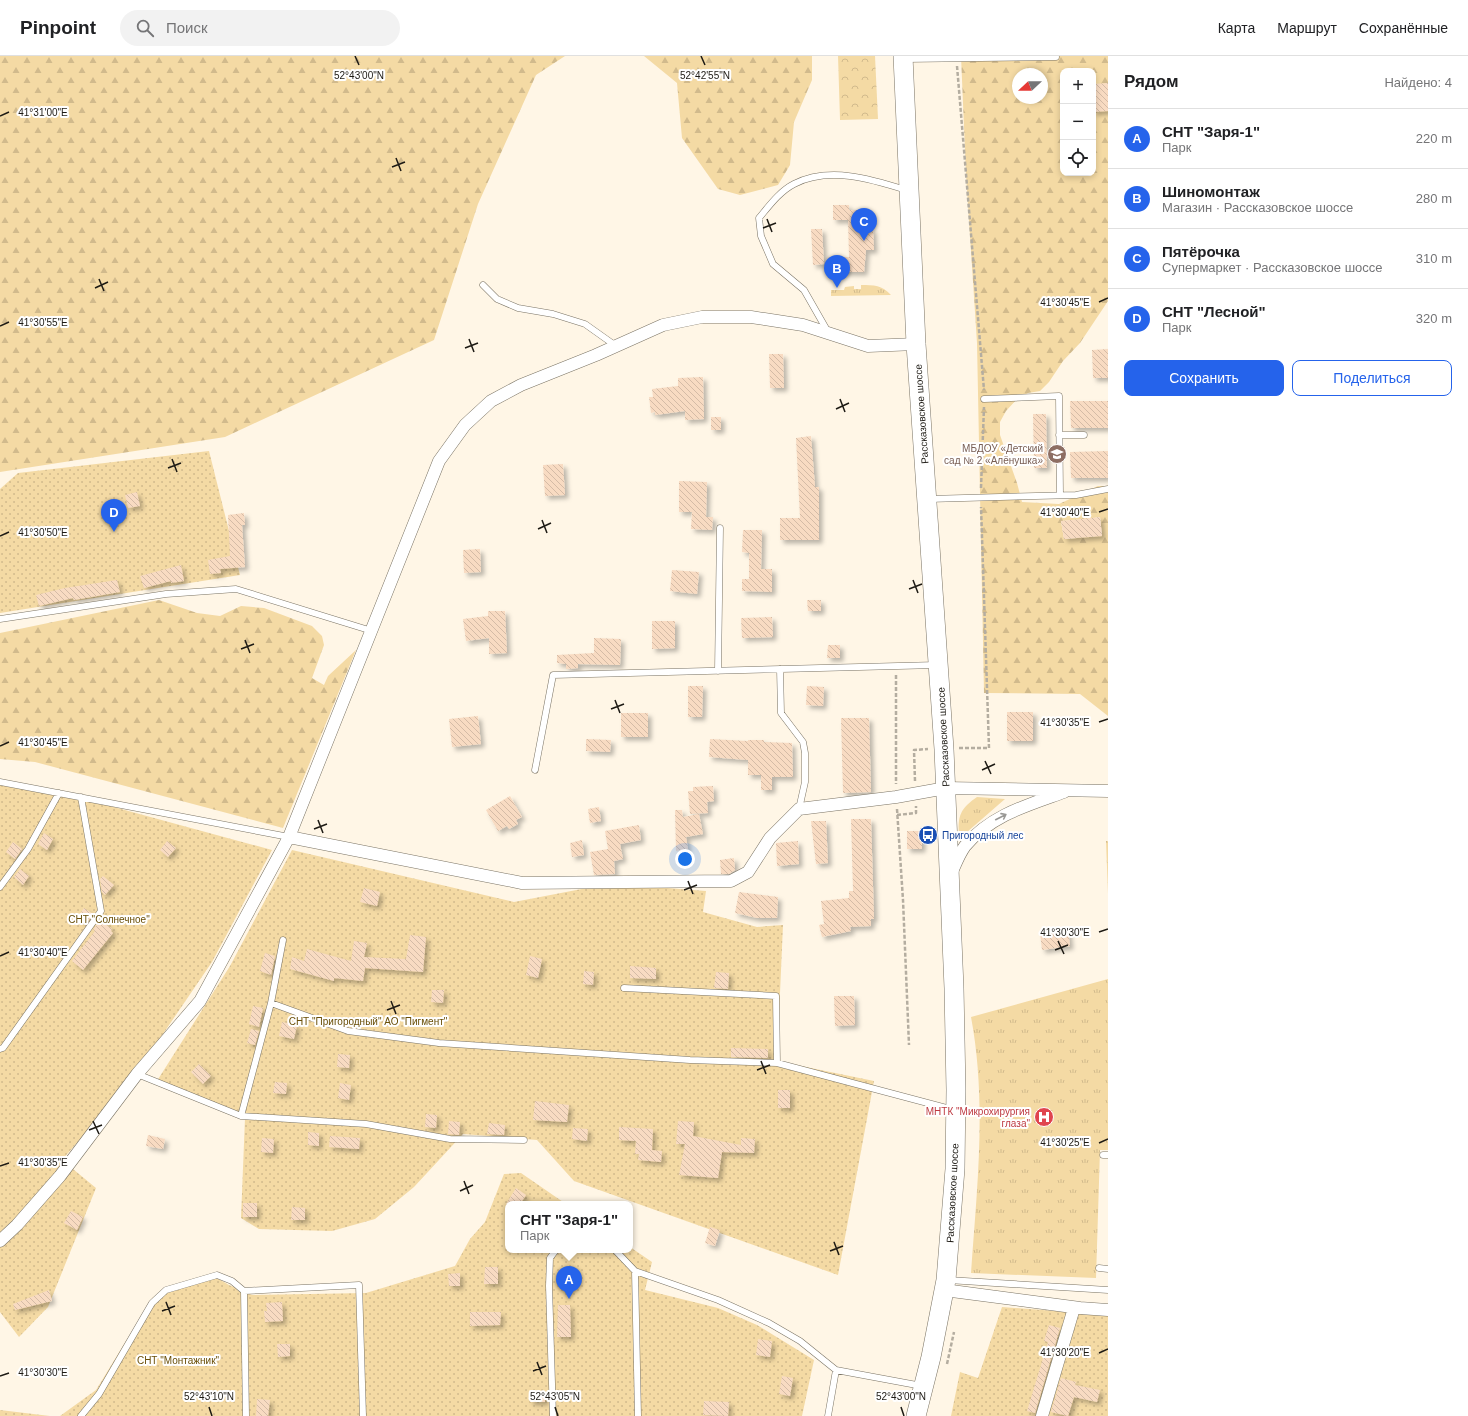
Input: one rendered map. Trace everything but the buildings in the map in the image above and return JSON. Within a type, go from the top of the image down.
[{"type":"main road","name":"Рассказовское шоссе","points":[[903,57],[916,344],[946,788],[954,988],[956,1110],[955,1169],[945,1285],[931,1356],[916,1416]]},
{"type":"street","points":[[0,1241],[17,1225],[60,1176],[137,1074],[200,1001],[289,837],[440,461],[465,425],[492,400],[521,385],[664,325],[702,317],[751,317],[803,325],[868,346],[916,344]]},
{"type":"street","points":[[289,837],[522,883],[731,881],[748,872],[770,838],[799,809],[896,797],[946,788],[1108,791]]},
{"type":"street","points":[[950,876],[964,847],[979,831],[999,817],[1071,790]]},
{"type":"street","points":[[945,1285],[1074,1308],[1108,1310]]},
{"type":"street","points":[[1042,1416],[1074,1308]]},
{"type":"lane","points":[[903,57],[1056,57]]},
{"type":"lane","points":[[829,333],[804,290],[773,264],[760,236],[759,218],[773,200],[793,184],[808,179],[849,176],[874,179],[910,191]]},
{"type":"lane","points":[[483,285],[497,299],[518,308],[553,314],[585,324],[616,346]]},
{"type":"lane","points":[[984,399],[1059,396],[1060,495]]},
{"type":"lane","points":[[1059,435],[1084,435]]},
{"type":"lane","points":[[927,500],[1076,495],[1108,489]]},
{"type":"lane","points":[[718,671],[720,528]]},
{"type":"lane","points":[[0,619],[166,594],[236,589],[372,631]]},
{"type":"lane","points":[[535,770],[553,675],[938,665]]},
{"type":"lane","points":[[780,669],[781,713],[803,742],[805,753],[805,782],[799,809]]},
{"type":"lane","points":[[0,782],[289,837]]},
{"type":"lane","points":[[0,887],[28,849],[59,793]]},
{"type":"lane","points":[[0,1049],[3,1048],[101,911],[81,797]]},
{"type":"lane","points":[[241,1116],[271,1003],[283,940]]},
{"type":"lane","points":[[624,988],[776,996],[777,1063]]},
{"type":"lane","points":[[271,1003],[348,1031],[439,1043],[690,1060],[777,1063],[956,1110]]},
{"type":"lane","points":[[137,1074],[241,1116],[366,1124],[450,1139],[524,1140]]},
{"type":"lane","points":[[553,1416],[550,1258],[554,1253]]},
{"type":"lane","points":[[618,1253],[634,1271],[718,1300],[770,1323],[800,1341],[836,1370],[923,1386]]},
{"type":"lane","points":[[1099,1268],[1108,1269]]},
{"type":"lane","points":[[634,1271],[638,1416]]},
{"type":"lane","points":[[81,1416],[99,1394],[152,1303],[166,1290],[217,1275],[232,1281],[244,1291],[359,1285],[363,1416]]},
{"type":"lane","points":[[945,1285],[1108,1290]]},
{"type":"lane","points":[[244,1291],[246,1416]]},
{"type":"lane","points":[[828,1416],[836,1370]]},
{"type":"path","points":[[897,815],[916,813],[914,750],[989,748],[980,498],[984,399],[956,58]]},
{"type":"path","points":[[896,666],[896,797],[903,900],[909,1045]]},
{"type":"green space","points":[[0,56],[565,56],[536,75],[478,204],[434,340],[225,437],[0,472]]},
{"type":"green space","points":[[644,56],[812,56],[812,80],[794,122],[790,165],[778,185],[740,195],[718,189],[682,138],[677,83]]},
{"type":"green space","points":[[838,56],[875,56],[878,119],[840,120]]},
{"type":"green space","points":[[961,56],[1108,56],[1108,301],[1080,343],[1063,361],[1049,382],[1040,391],[1028,393],[1017,399],[1006,411],[1000,422],[1000,435],[1022,502],[1059,504],[1098,486],[1108,486],[1108,716],[1080,694],[984,693],[977,343],[966,174]],"holes":[[[1100,517],[1102,535],[1090,537],[1088,519]],[[1074,520],[1076,538],[1064,539],[1061,521]]]},
{"type":"green space","points":[[861,285],[878,286],[891,295],[831,296],[831,290],[844,290],[845,287],[854,286],[854,289],[861,289]]},
{"type":"green space","points":[[209,451],[240,575],[0,613],[0,489],[18,473]]},
{"type":"green space","points":[[159,600],[197,613],[220,616],[241,606],[264,608],[312,626],[322,636],[324,645],[312,678],[324,685],[328,676],[356,650],[283,828],[35,762],[0,759],[0,633]]},
{"type":"green space","name":"СНТ \"Солнечное\"","points":[[0,783],[66,794],[272,850],[212,962],[133,1078],[62,1160],[96,1188],[48,1307],[19,1337],[0,1312]]},
{"type":"green space","points":[[977,797],[1005,799],[959,839],[960,815],[966,806]]},
{"type":"green space","points":[[1106,841],[1108,841],[1108,894]]},
{"type":"green space","name":"СНТ \"Пригородный\" АО \"Пигмент\"","points":[[292,850],[514,902],[592,887],[641,886],[706,891],[703,912],[757,927],[783,925],[777,1061],[874,1081],[838,1275],[574,1181],[537,1140],[463,1134],[414,1187],[375,1219],[332,1231],[259,1229],[241,1218],[245,1118],[155,1084],[230,966]]},
{"type":"green space","name":"МНТК \"Микрохирургия глаза\"","points":[[1108,979],[1108,1150],[1100,1150],[1096,1278],[971,1273],[978,1177],[980,1113],[976,1049],[971,1017]]},
{"type":"green space","name":"СНТ \"Монтажник\"","points":[[521,1173],[562,1201],[505,1201],[505,1253],[633,1253],[633,1249],[652,1262],[645,1290],[718,1308],[757,1325],[814,1360],[802,1416],[60,1416],[96,1390],[153,1297],[212,1275],[229,1285],[252,1295],[366,1293],[455,1266],[470,1239],[485,1222],[504,1174]]},
{"type":"green space","points":[[1002,1307],[1108,1315],[1108,1416],[951,1416],[960,1372],[978,1378]]},
{"type":"green space","points":[[0,1410],[50,1416],[0,1416]]},
{"type":"place","name":"Пятёрочка","points":[[864,241]]},
{"type":"place","name":"Шиномонтаж","points":[[837,288]]},
{"type":"place","name":"МБДОУ «Детский сад № 2 «Алёнушка»","points":[[1057,454]]},
{"type":"place","name":"СНТ \"Лесной\"","points":[[114,532]]},
{"type":"place","name":"Пригородный лес","points":[[928,835]]},
{"type":"place","name":"МНТК \"Микрохирургия глаза\"","points":[[1044,1117]]},
{"type":"place","name":"СНТ \"Заря-1\"","points":[[569,1299]]}]
